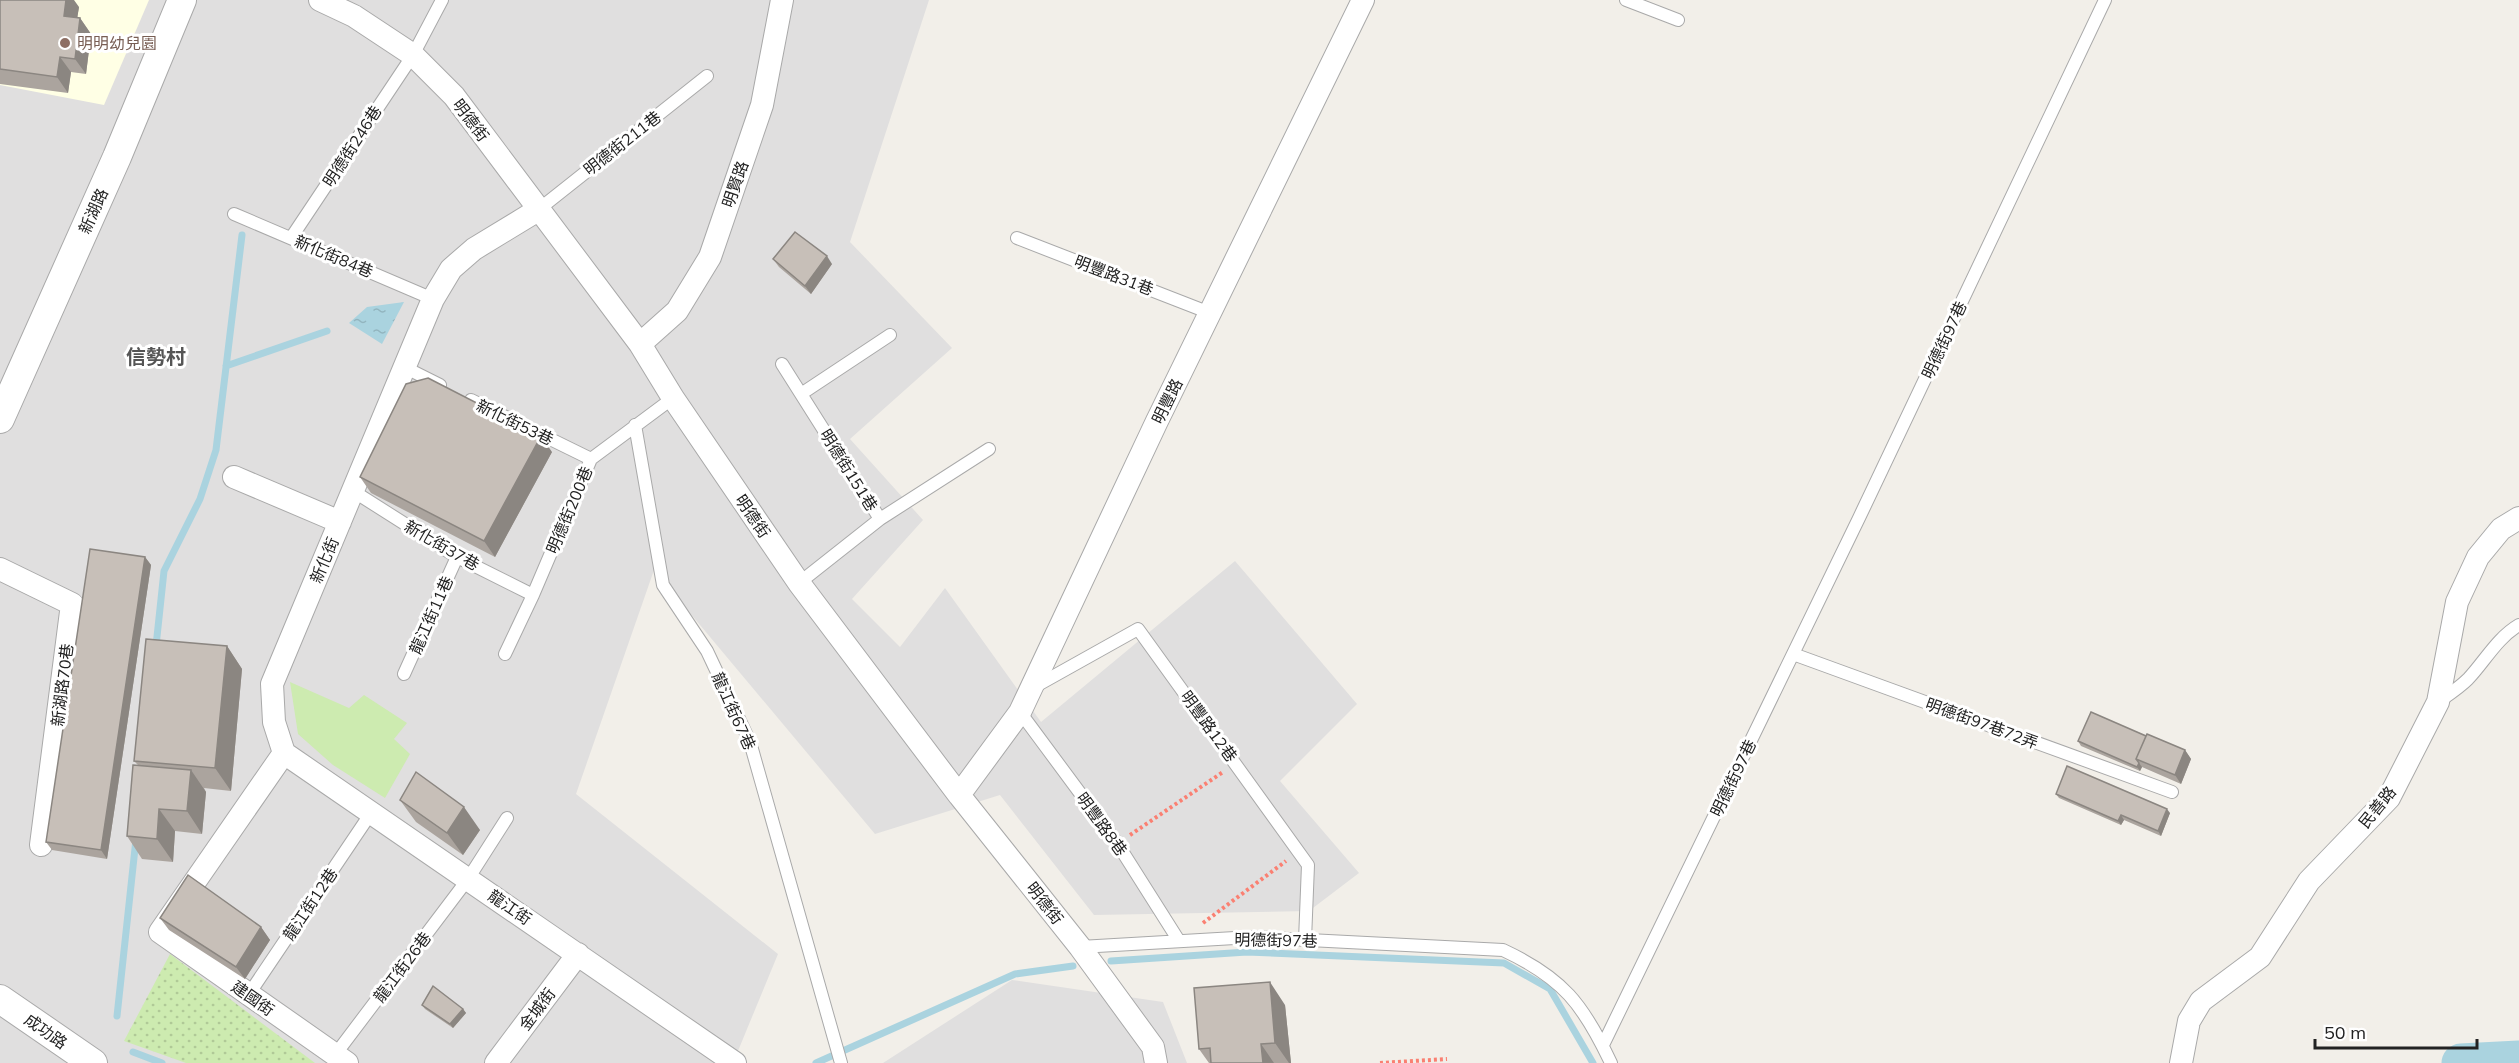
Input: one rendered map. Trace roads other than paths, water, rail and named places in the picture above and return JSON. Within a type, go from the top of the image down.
[{"type":"street","name":"新湖路","points":[[0,419],[117,157],[182,0]]},
{"type":"street","name":"明德街","points":[[320,0],[354,16],[413,54],[454,96],[640,344],[673,398],[799,583],[959,795],[1080,947],[1153,1047],[1156,1063]]},
{"type":"street","name":"明賢路","points":[[640,344],[677,311],[710,257],[762,105],[782,0]]},
{"type":"street","name":"明豐路","points":[[959,795],[1020,712],[1210,313],[1363,0]]},
{"type":"street","name":"新化街","points":[[284,753],[274,722],[272,684],[433,299],[451,269],[474,249],[538,210]]},
{"type":"street","points":[[234,477],[340,522]]},
{"type":"street","name":"民善路","points":[[2181,1063],[2189,1021],[2201,1000],[2260,957],[2309,881],[2389,798],[2438,702],[2457,602],[2478,557],[2500,529],[2519,518]]},
{"type":"street","name":"新湖路70巷","points":[[0,569],[72,604],[41,845]]},
{"type":"street","name":"龍江街","points":[[284,753],[735,1063]]},
{"type":"street","name":"建國街","points":[[284,753],[160,932],[341,1059]]},
{"type":"street","name":"金城街","points":[[496,1063],[578,954]]},
{"type":"street","name":"成功路","points":[[0,999],[93,1063]]},
{"type":"lane","name":"明德街246巷","points":[[291,238],[413,54],[442,0]]},
{"type":"lane","points":[[1626,0],[1678,20]]},
{"type":"lane","name":"明德街97巷","points":[[1603,1045],[1793,654],[2105,0]]},
{"type":"lane","name":"明德街211巷","points":[[538,210],[707,76]]},
{"type":"lane","name":"新化街84巷","points":[[234,214],[433,299]]},
{"type":"lane","name":"明豐路31巷","points":[[1017,238],[1210,313]]},
{"type":"lane","points":[[801,394],[890,335]]},
{"type":"lane","name":"明德街151巷","points":[[782,364],[880,519],[799,583]]},
{"type":"lane","name":"新化街53巷","points":[[406,368],[591,459]]},
{"type":"lane","name":"明德街200巷","points":[[505,654],[533,595],[591,459],[673,398]]},
{"type":"lane","name":"龍江街67巷","points":[[635,425],[663,585],[707,651],[750,742],[841,1063]]},
{"type":"lane","points":[[880,519],[989,448]]},
{"type":"lane","name":"新化街37巷","points":[[353,491],[458,556],[533,595]]},
{"type":"lane","name":"龍江街11巷","points":[[404,674],[458,556]]},
{"type":"lane","points":[[2438,702],[2467,680],[2508,631],[2519,625]]},
{"type":"lane","name":"明豐路12巷","points":[[1029,689],[1138,629],[1308,865],[1305,940]]},
{"type":"lane","name":"明德街97巷72弄","points":[[1793,654],[2172,792]]},
{"type":"lane","name":"明豐路8巷","points":[[1020,712],[1118,843],[1179,941]]},
{"type":"lane","name":"龍江街12巷","points":[[249,994],[371,813]]},
{"type":"lane","name":"龍江街26巷","points":[[341,1059],[468,879],[507,818]]},
{"type":"lane","name":"明德街97巷","points":[[1080,947],[1252,937],[1503,950],[1534,965],[1557,982],[1582,1008],[1603,1045]]},
{"type":"lane","points":[[1603,1045],[1611,1063]]},
{"type":"water","points":[[404,302],[382,344],[349,323],[367,307]]},
{"type":"waterway","points":[[156,646],[164,571],[200,499],[216,450],[242,235]]},
{"type":"waterway","points":[[226,366],[327,331]]},
{"type":"waterway","points":[[117,1016],[136,839]]},
{"type":"waterway","points":[[1111,961],[1247,952],[1504,963],[1550,989],[1593,1063]]},
{"type":"waterway","points":[[816,1063],[1015,974],[1073,966]]},
{"type":"waterway","points":[[133,1052],[162,1063]]},
{"type":"waterway","points":[[2461,1063],[2519,1060]]},
{"type":"place","name":"明明幼兒園","points":[[65,43]]},
{"type":"district","name":"信勢村","points":[[156,356]]}]
